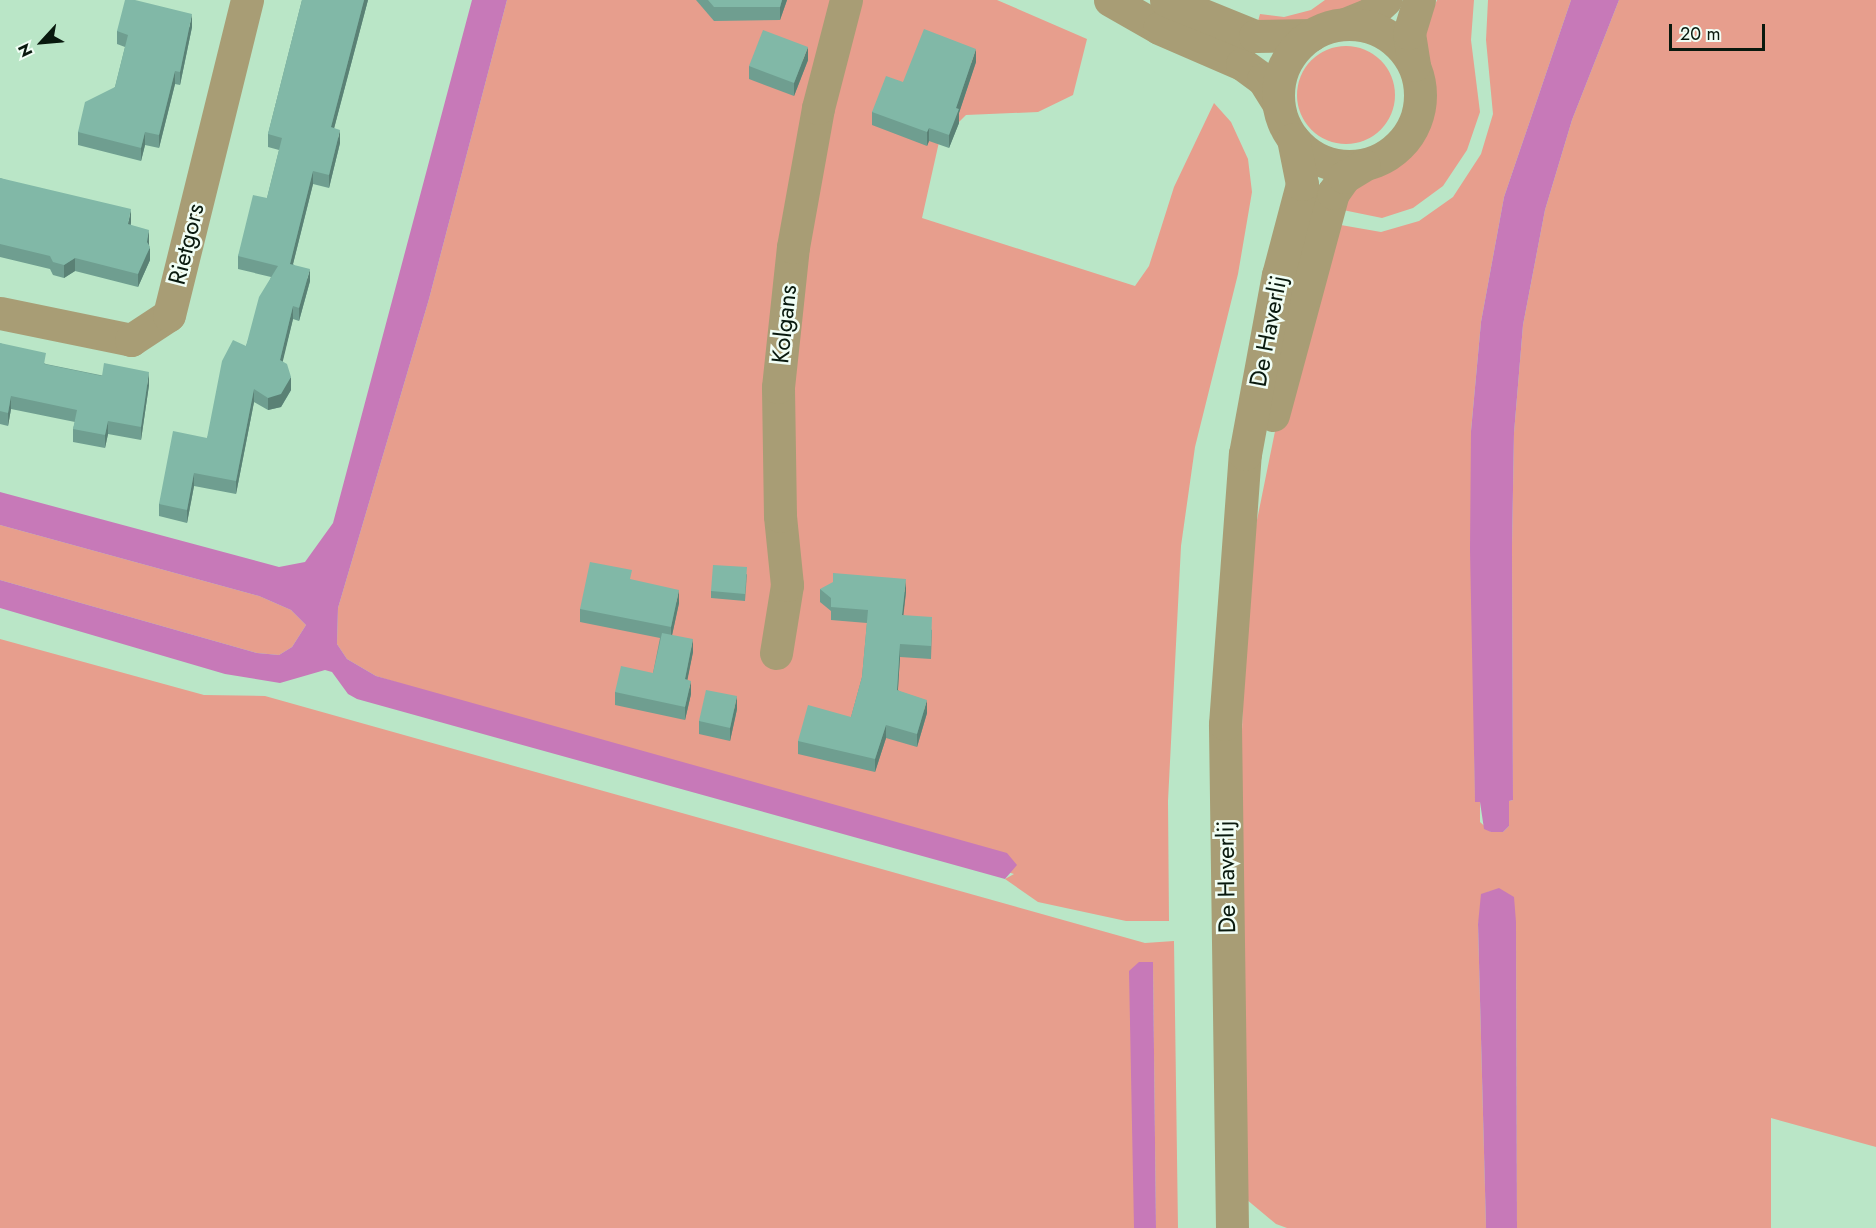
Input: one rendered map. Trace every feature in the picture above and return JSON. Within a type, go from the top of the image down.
[{"type":"street","name":"Rietgors","points":[[0,313],[131,340],[169,315],[247,0]]},
{"type":"street","name":"Kolgans","points":[[776,653],[787,585],[780,516],[778,387],[791,259],[818,108],[846,0]]},
{"type":"street","points":[[1110,0],[1159,28],[1242,64],[1263,79],[1278,104],[1293,139],[1317,159],[1341,166],[1364,165],[1386,156],[1401,145],[1412,128],[1419,107],[1409,33],[1419,0]]},
{"type":"street","points":[[1166,0],[1255,36],[1311,35],[1370,14],[1385,0]]},
{"type":"street","points":[[1345,24],[1370,27],[1388,36],[1414,65]]},
{"type":"street","points":[[1278,104],[1278,85],[1287,59],[1311,35]]},
{"type":"street","name":"De Haverlij","points":[[1233,1228],[1225,724],[1242,527],[1245,454],[1278,275],[1302,184],[1293,139]]},
{"type":"street","name":"De Haverlij","points":[[1242,527],[1325,214],[1333,193],[1344,177],[1364,165]]},
{"type":"shaded area","points":[[472,0],[507,0],[429,299],[338,608],[337,644],[347,659],[376,676],[1007,853],[1017,865],[1005,879],[357,699],[348,694],[332,672],[325,670],[280,683],[225,674],[0,608],[0,580],[257,653],[279,655],[292,647],[306,625],[291,610],[259,596],[0,525],[0,492],[279,567],[305,562],[333,523]]},
{"type":"shaded area","points":[[507,0],[997,0],[1087,39],[1073,95],[1038,112],[966,115],[939,142],[922,218],[1135,286],[1149,266],[1174,187],[1214,103],[1231,122],[1248,159],[1252,192],[1238,274],[1195,447],[1181,546],[1168,801],[1169,921],[1126,921],[1038,902],[1005,879],[1014,874],[376,676],[347,659],[337,644],[338,608],[429,299]]},
{"type":"shaded area","points":[[1325,0],[1372,0],[1311,19],[1257,25],[1260,14],[1284,17],[1311,10]]},
{"type":"shaded area","points":[[1437,0],[1474,0],[1471,40],[1480,112],[1467,150],[1443,186],[1413,208],[1382,218],[1338,209],[1346,194],[1402,163],[1425,135],[1433,99],[1432,81],[1421,53],[1426,26]]},
{"type":"shaded area","points":[[1488,0],[1571,0],[1504,197],[1481,322],[1471,431],[1475,801],[1480,802],[1480,822],[1491,832],[1503,832],[1509,826],[1509,801],[1513,800],[1514,433],[1523,325],[1545,210],[1572,120],[1619,0],[1876,0],[1876,1147],[1771,1118],[1771,1228],[1517,1228],[1516,922],[1489,891],[1478,924],[1486,1228],[1287,1228],[1276,1224],[1246,1199],[1238,884],[1244,653],[1255,530],[1286,377],[1335,224],[1381,232],[1419,221],[1453,197],[1481,154],[1493,114],[1486,40]]},
{"type":"shaded area","points":[[1571,0],[1619,0],[1572,120],[1545,210],[1523,325],[1514,433],[1513,800],[1509,801],[1509,826],[1503,832],[1491,832],[1484,829],[1480,802],[1475,802],[1470,550],[1471,431],[1481,322],[1504,197]]},
{"type":"shaded area","points":[[1346,46],[1365,50],[1381,60],[1391,76],[1395,95],[1391,114],[1381,130],[1365,140],[1346,144],[1327,140],[1311,130],[1301,114],[1297,95],[1301,76],[1311,60],[1327,50]]},
{"type":"shaded area","points":[[0,525],[259,596],[291,610],[306,625],[292,647],[279,655],[257,653],[0,580]]},
{"type":"shaded area","points":[[0,639],[204,695],[265,696],[1145,943],[1174,941],[1178,1228],[1156,1228],[1153,963],[1147,962],[1148,1228],[0,1228]]},
{"type":"shaded area","points":[[1499,888],[1514,897],[1516,922],[1517,1228],[1486,1228],[1478,924],[1481,894]]},
{"type":"shaded area","points":[[1139,962],[1153,962],[1156,1228],[1134,1228],[1129,971]]},
{"type":"building","points":[[125,0],[135,0],[192,14],[180,72],[175,71],[159,135],[145,132],[141,148],[78,132],[85,102],[115,87],[128,35],[117,31]]},
{"type":"building","points":[[302,0],[364,0],[331,127],[340,130],[329,175],[313,171],[290,264],[310,269],[299,308],[293,306],[280,360],[287,364],[291,377],[281,394],[268,398],[254,389],[236,481],[194,473],[187,510],[159,504],[173,431],[207,438],[222,361],[233,340],[246,346],[259,297],[278,266],[238,256],[253,195],[267,198],[282,138],[268,134]]},
{"type":"building","points":[[708,0],[782,0],[780,7],[714,7]]},
{"type":"building","points":[[924,29],[976,49],[949,135],[929,128],[927,132],[872,112],[886,76],[903,82]]},
{"type":"building","points":[[763,30],[808,47],[794,83],[749,66]]},
{"type":"building","points":[[0,178],[131,209],[128,224],[149,230],[147,242],[150,247],[138,274],[75,258],[64,265],[53,262],[50,256],[0,244]]},
{"type":"building","points":[[0,343],[46,353],[44,364],[102,376],[104,363],[149,372],[141,427],[108,421],[105,435],[73,429],[77,410],[11,396],[8,413],[0,411]]},
{"type":"building","points":[[590,562],[632,570],[630,579],[679,590],[671,627],[580,609]]},
{"type":"building","points":[[713,565],[747,567],[745,594],[711,591]]},
{"type":"building","points":[[833,573],[906,579],[902,615],[932,617],[931,646],[900,644],[897,690],[927,700],[917,734],[886,725],[875,759],[798,741],[808,705],[851,717],[862,677],[868,610],[831,607],[831,598],[820,589],[833,582]]},
{"type":"building","points":[[662,633],[693,639],[685,679],[691,681],[685,707],[615,692],[621,666],[653,673]]},
{"type":"building","points":[[706,690],[737,696],[730,728],[699,721]]}]
